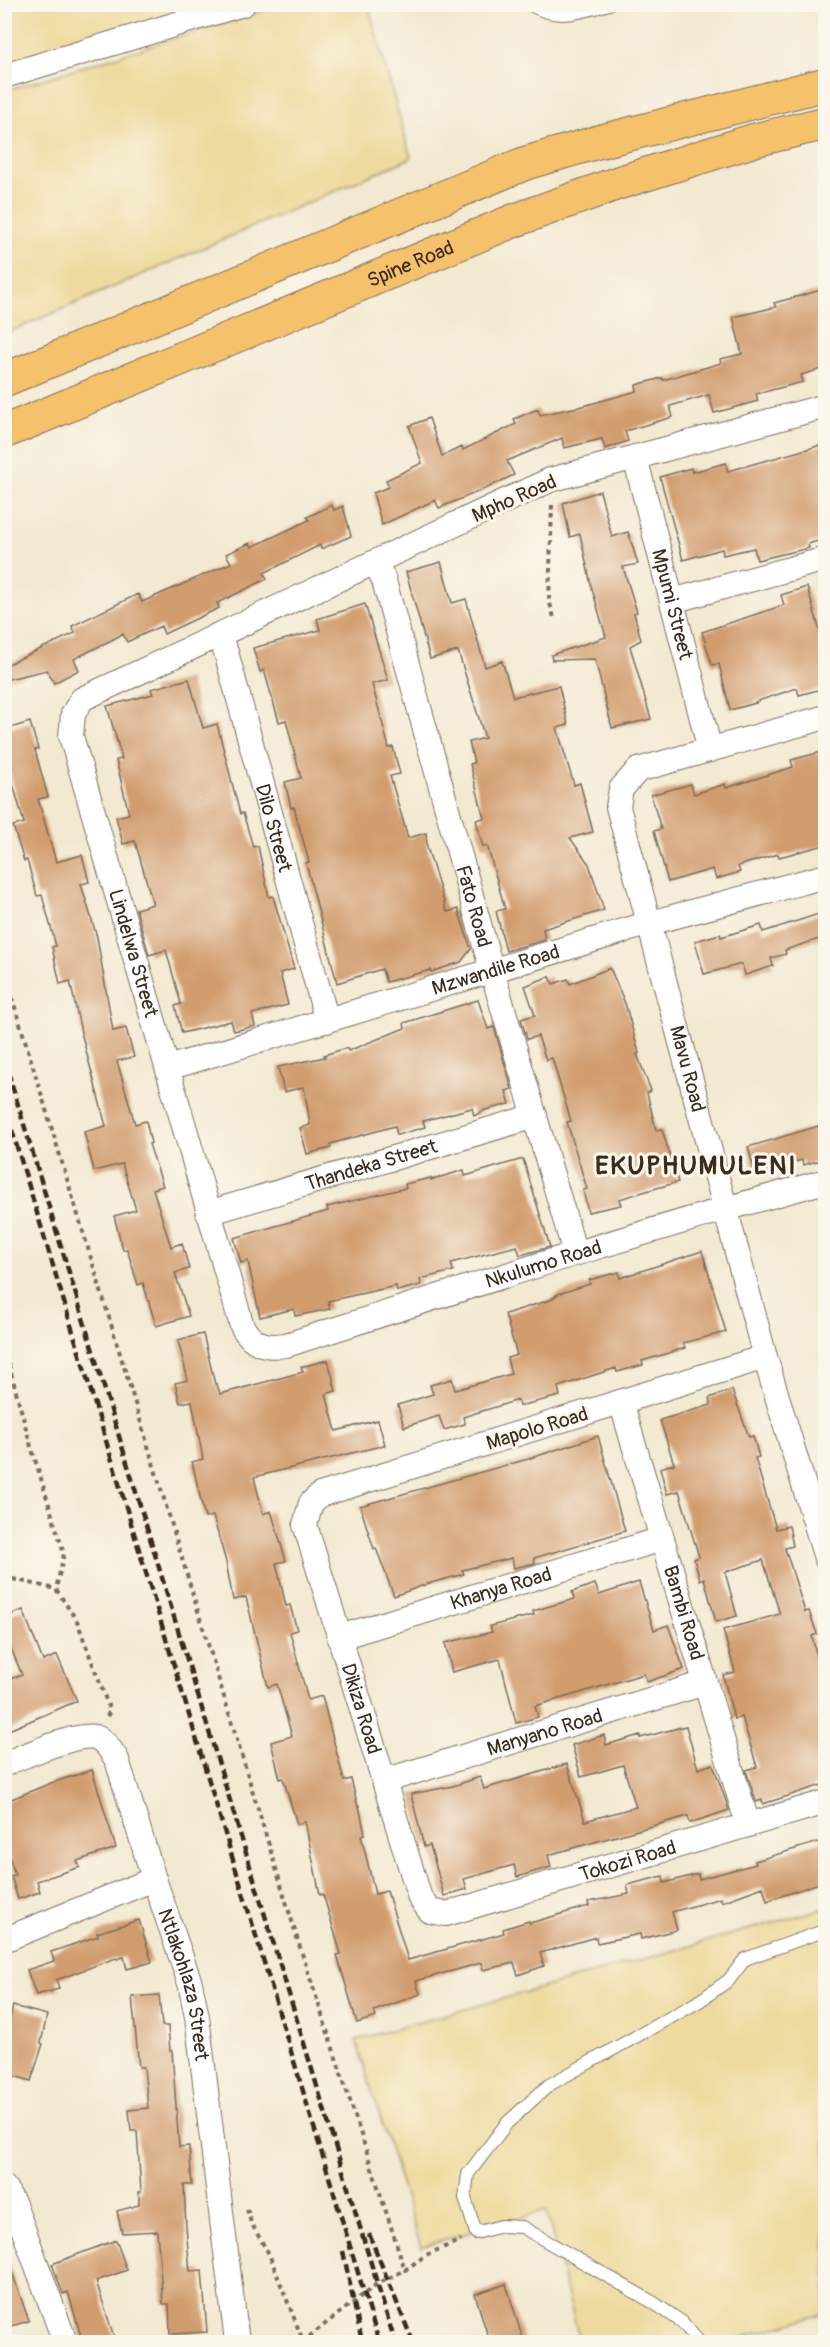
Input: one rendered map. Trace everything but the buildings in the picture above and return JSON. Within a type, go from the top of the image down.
[{"type":"main road","points":[[4,380],[526,163],[598,142],[825,84]]},
{"type":"main road","name":"Spine Road","points":[[4,432],[534,213],[618,183],[755,140],[825,123]]},
{"type":"street","points":[[4,76],[243,4]]},
{"type":"street","name":"Mpho Road","points":[[218,634],[550,480],[825,406]]},
{"type":"street","name":"Mpumi Street","points":[[634,457],[710,750]]},
{"type":"street","points":[[672,601],[825,559]]},
{"type":"street","name":"Fato Road","points":[[376,562],[384,581],[492,971],[575,1253]]},
{"type":"street","name":"Dilo Street","points":[[218,634],[226,652],[327,1021]]},
{"type":"street","name":"Lindelwa Street","points":[[218,634],[82,699],[73,714],[71,736],[242,1326],[248,1337],[260,1345]]},
{"type":"street","name":"Mavu Road","points":[[825,717],[638,770],[621,789],[618,807],[765,1357],[825,1558]]},
{"type":"street","name":"Mzwandile Road","points":[[168,1068],[650,923],[825,876]]},
{"type":"street","name":"Thandeka Street","points":[[208,1213],[535,1116]]},
{"type":"street","name":"Nkulumo Road","points":[[260,1345],[273,1347],[286,1345],[575,1253],[825,1181]]},
{"type":"street","name":"Mapolo Road","points":[[311,1503],[320,1495],[765,1357]]},
{"type":"street","name":"Bambi Road","points":[[621,1402],[748,1825]]},
{"type":"street","name":"Dikiza Road","points":[[311,1503],[305,1525],[420,1898],[429,1911]]},
{"type":"street","name":"Khanya Road","points":[[340,1637],[662,1539]]},
{"type":"street","name":"Manyano Road","points":[[384,1781],[705,1683]]},
{"type":"street","points":[[4,1764],[78,1736],[96,1738]]},
{"type":"street","name":"Ntlakohlaza Street","points":[[96,1738],[111,1749],[117,1760],[154,1879],[190,1983],[197,2017],[237,2343]]},
{"type":"street","name":"Tokozi Road","points":[[429,1911],[446,1914],[825,1802]]},
{"type":"street","points":[[4,1940],[154,1879]]},
{"type":"street","points":[[4,2187],[14,2205],[65,2343]]},
{"type":"lane","points":[[529,4],[541,12],[554,15],[609,4]]},
{"type":"lane","points":[[699,2343],[682,2322],[654,2303],[522,2227],[501,2226],[476,2233],[465,2198],[468,2174],[507,2123],[549,2085],[698,2002],[729,1980],[745,1959],[825,1930]]},
{"type":"lane","points":[[820,2343],[825,2341]]},
{"type":"path","points":[[550,480],[552,496],[549,600],[555,621]]},
{"type":"path","points":[[4,970],[298,1941],[405,2270]]},
{"type":"path","points":[[4,1347],[64,1554],[56,1589]]},
{"type":"path","points":[[4,1577],[56,1589],[77,1621],[110,1711],[96,1738]]},
{"type":"path","points":[[246,2205],[251,2223],[269,2254],[303,2342],[377,2284],[405,2270],[426,2255],[476,2233]]},
{"type":"sand","points":[[286,4],[368,5],[411,158],[5,334],[5,91]]},
{"type":"sand","points":[[5,5],[203,5],[5,64]]},
{"type":"sand","points":[[825,1908],[825,2313],[726,2342],[580,2342],[546,2210],[421,2247],[356,2040]]},
{"type":"railway","points":[[4,1059],[395,2342]]},
{"type":"railway","points":[[4,1104],[379,2342]]},
{"type":"railway","points":[[369,2234],[413,2342]]},
{"type":"railway","points":[[343,2251],[362,2342]]},
{"type":"district","name":"EKUPHUMULENI","points":[[696,1165]]}]
